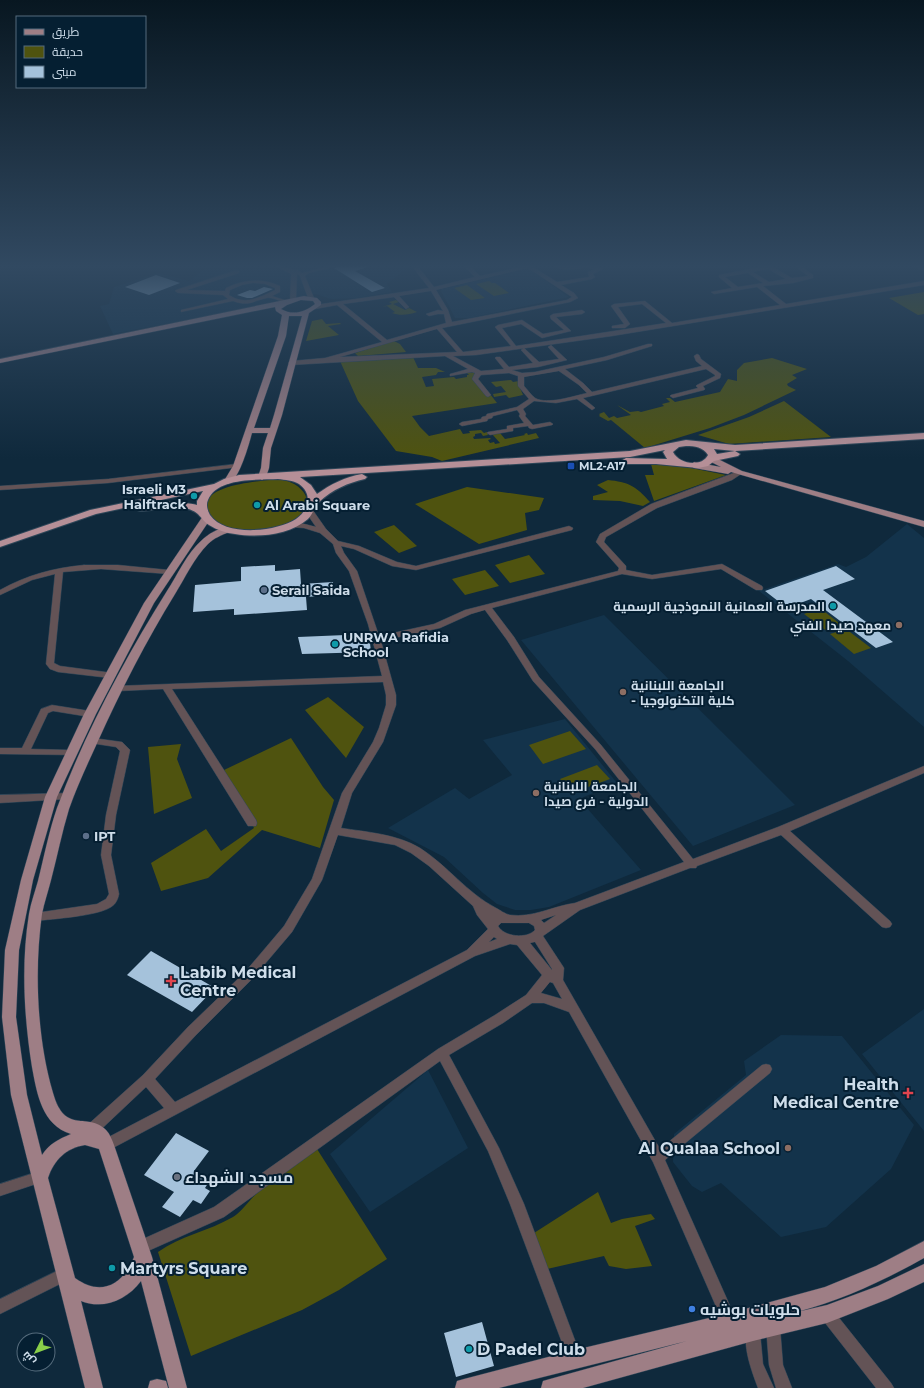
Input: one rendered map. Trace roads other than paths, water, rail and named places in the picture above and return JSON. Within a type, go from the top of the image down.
[{"type":"highway","points":[[0,544],[94,512],[217,486],[228,481],[262,477],[630,454],[686,443],[735,448],[924,436]]},
{"type":"highway","points":[[0,552],[55,530],[87,520],[120,512],[177,503],[191,506],[204,515],[211,523],[226,530],[258,532],[275,530],[298,521],[309,511],[314,502],[340,482],[355,478],[631,461],[694,465],[707,463],[712,458],[739,453],[924,442]]},
{"type":"highway","points":[[701,445],[712,451],[712,458]]},
{"type":"highway","points":[[673,446],[668,452],[669,455],[671,458],[681,463]]},
{"type":"highway","points":[[278,476],[291,478],[302,482],[309,489],[314,502]]},
{"type":"highway","points":[[204,515],[202,501],[205,496],[217,486]]},
{"type":"highway","points":[[177,503],[184,498],[183,494],[179,493]]},
{"type":"main road","points":[[0,362],[160,330]]},
{"type":"main road","points":[[0,365],[165,330]]},
{"type":"main road","points":[[262,477],[265,468],[267,448],[291,363],[292,332]]},
{"type":"main road","points":[[228,481],[237,466],[250,430],[292,332]]},
{"type":"main road","points":[[250,430],[273,430]]},
{"type":"main road","points":[[712,458],[737,473]]},
{"type":"main road","points":[[694,465],[737,473],[924,524]]},
{"type":"main road","points":[[94,1388],[19,1095],[9,1017],[12,950],[27,880],[51,797],[110,675],[140,620],[169,572],[191,542],[204,515]]},
{"type":"main road","points":[[87,1134],[63,1124],[54,1114],[44,1092],[35,1040],[31,964],[35,917],[63,809],[118,688],[137,650],[154,621],[203,544],[226,530]]},
{"type":"main road","points":[[140,620],[154,621]]},
{"type":"main road","points":[[40,1177],[42,1169],[51,1154],[66,1143],[87,1134],[99,1132],[102,1136],[141,1252],[178,1388]]},
{"type":"main road","points":[[464,1388],[575,1359],[730,1322],[825,1296],[882,1272],[924,1249]]},
{"type":"main road","points":[[66,1279],[78,1293],[91,1297],[106,1296],[127,1284],[137,1272],[141,1252]]},
{"type":"main road","points":[[550,1388],[773,1326],[827,1314],[882,1293],[924,1273]]},
{"type":"street","points":[[371,330],[386,342]]},
{"type":"street","points":[[325,360],[432,330]]},
{"type":"street","points":[[441,330],[462,354]]},
{"type":"street","points":[[500,330],[515,348]]},
{"type":"street","points":[[533,330],[542,336],[545,336],[568,331],[568,330]]},
{"type":"street","points":[[608,330],[612,334]]},
{"type":"street","points":[[291,363],[342,359],[462,354],[551,345],[637,330]]},
{"type":"street","points":[[452,375],[476,371],[508,370],[564,360],[545,336]]},
{"type":"street","points":[[498,358],[508,370],[521,375],[535,374],[605,359],[650,345]]},
{"type":"street","points":[[524,350],[538,364]]},
{"type":"street","points":[[352,352],[353,355],[358,357]]},
{"type":"street","points":[[342,359],[416,352],[430,355]]},
{"type":"street","points":[[447,355],[476,371]]},
{"type":"street","points":[[673,396],[702,389],[699,386],[718,377],[716,372],[706,367],[698,360],[697,356]]},
{"type":"street","points":[[521,375],[520,386],[533,399],[543,402],[552,402],[578,398],[706,367]]},
{"type":"street","points":[[560,369],[581,384],[591,394]]},
{"type":"street","points":[[476,371],[475,379],[488,395]]},
{"type":"street","points":[[578,398],[592,408]]},
{"type":"street","points":[[462,424],[485,420],[484,418],[490,417],[489,415],[518,408],[533,399]]},
{"type":"street","points":[[518,408],[523,414],[522,416],[531,426]]},
{"type":"street","points":[[490,433],[511,430],[509,427],[550,424]]},
{"type":"street","points":[[0,488],[108,481],[237,466]]},
{"type":"street","points":[[622,572],[623,568],[600,542],[604,536],[654,506],[737,473]]},
{"type":"street","points":[[87,1134],[147,1079],[192,1031],[249,975],[288,929],[317,880],[347,793],[378,742],[384,728],[391,705],[391,695],[376,639],[355,576],[336,543],[323,531],[309,511]]},
{"type":"street","points":[[290,525],[304,526],[323,531]]},
{"type":"street","points":[[336,543],[356,547],[396,565],[416,568],[569,528]]},
{"type":"street","points":[[376,639],[436,626],[468,612],[622,572],[652,577],[722,566],[758,588]]},
{"type":"street","points":[[0,593],[35,577],[59,571],[117,567],[169,572]]},
{"type":"street","points":[[59,571],[50,664],[55,668],[110,675]]},
{"type":"street","points":[[487,607],[511,639],[536,679],[598,747],[692,865]]},
{"type":"street","points":[[118,688],[386,679]]},
{"type":"street","points":[[166,687],[252,823]]},
{"type":"street","points":[[25,752],[44,711],[52,708],[90,714]]},
{"type":"street","points":[[35,917],[98,908],[106,906],[113,898],[114,894],[106,855],[111,815],[124,750],[119,744],[93,741]]},
{"type":"street","points":[[0,751],[71,753]]},
{"type":"street","points":[[477,903],[481,912],[500,937],[532,939],[576,908],[782,830],[924,769]]},
{"type":"street","points":[[0,799],[68,796]]},
{"type":"street","points":[[334,830],[397,842],[415,850],[433,863],[477,903],[507,919]]},
{"type":"street","points":[[782,830],[886,924]]},
{"type":"street","points":[[471,953],[492,928],[496,920],[531,919],[562,909],[576,908]]},
{"type":"street","points":[[141,1252],[229,1206],[442,1053],[499,1019],[530,998],[553,978],[558,968],[539,933],[539,924],[531,919]]},
{"type":"street","points":[[106,1145],[471,953],[514,939]]},
{"type":"street","points":[[514,939],[531,951],[553,978],[572,1008],[658,1158],[730,1322]]},
{"type":"street","points":[[530,998],[544,998],[572,1008]]},
{"type":"street","points":[[442,1053],[493,1148],[517,1204],[575,1359]]},
{"type":"street","points":[[658,1158],[766,1069]]},
{"type":"street","points":[[147,1079],[173,1109]]},
{"type":"street","points":[[0,1190],[40,1177]]},
{"type":"street","points":[[0,1307],[66,1279]]},
{"type":"street","points":[[827,1314],[886,1388]]},
{"type":"street","points":[[773,1326],[776,1365],[784,1388]]},
{"type":"street","points":[[752,1332],[756,1364],[766,1388]]},
{"type":"place","name":"ML2-A17","points":[[571,466]]},
{"type":"place","name":"Israeli M3 Halftrack","points":[[194,496]]},
{"type":"place","name":"Al Arabi Square","points":[[257,505]]},
{"type":"place","name":"Serail Saida","points":[[264,590]]},
{"type":"place","name":"المدرسة العمانية النموذجية الرسمية","points":[[833,606]]},
{"type":"place","name":"معهد صيدا الفني","points":[[899,625]]},
{"type":"place","name":"UNRWA Rafidia School","points":[[335,644]]},
{"type":"place","name":"الجامعة اللبنانية - كلية التكنولوجيا","points":[[623,692]]},
{"type":"place","name":"الجامعة اللبنانية الدولية - فرع صيدا","points":[[536,793]]},
{"type":"place","name":"IPT","points":[[86,836]]},
{"type":"place","name":"Labib Medical Centre","points":[[171,981]]},
{"type":"place","name":"Health Medical Centre","points":[[908,1093]]},
{"type":"place","name":"Al Qualaa School","points":[[788,1148]]},
{"type":"place","name":"مسجد الشهداء","points":[[177,1177]]},
{"type":"place","name":"Martyrs Square","points":[[112,1268]]},
{"type":"place","name":"حلويات بوشيه","points":[[692,1309]]},
{"type":"place","name":"D Padel Club","points":[[469,1349]]}]
